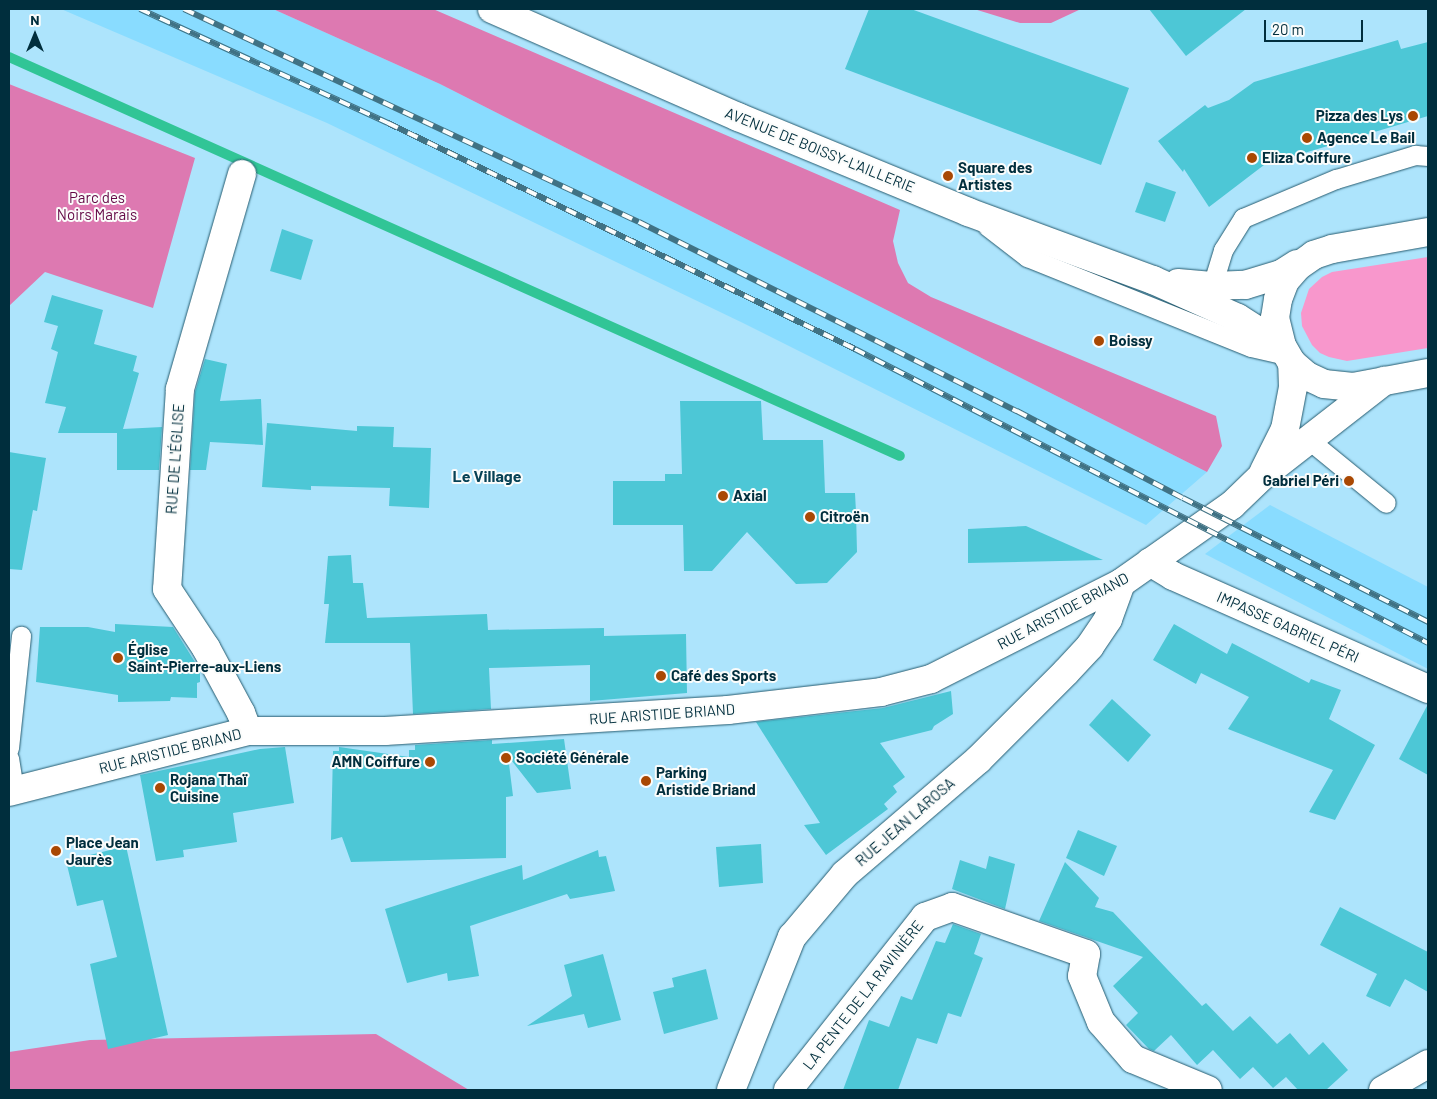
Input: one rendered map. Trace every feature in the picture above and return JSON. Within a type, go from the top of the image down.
[{"type":"street","name":"AVENUE DE BOISSY-L'AILLERIE","points":[[492,9],[738,117],[968,212],[1153,280],[1238,318],[1261,331],[1307,376],[1334,386],[1353,387],[1428,373]]},
{"type":"street","name":"RUE DE L'ÉGLISE","points":[[242,174],[180,389],[167,589],[206,648],[241,713],[248,731]]},
{"type":"street","name":"AVENUE DE BOISSY-L'AILLERIE","points":[[1153,280],[1234,287],[1262,281],[1281,274],[1323,251],[1428,232]]},
{"type":"street","name":"RUE ARISTIDE BRIAND","points":[[1262,476],[1285,428],[1292,387],[1287,355],[1275,318],[1278,299],[1285,281],[1305,260]]},
{"type":"street","name":"RUE ARISTIDE BRIAND","points":[[11,791],[248,731],[394,731],[728,710],[881,692],[931,678],[1121,583],[1232,504],[1262,476],[1384,381]]},
{"type":"street","name":"IMPASSE GABRIEL PÉRI","points":[[1150,562],[1173,576],[1428,689]]},
{"type":"street","name":"RUE JEAN LAROSA","points":[[731,1090],[792,937],[845,874],[978,760],[1066,672],[1090,646],[1108,618],[1121,583]]},
{"type":"street","name":"LA PENTE DE LA RAVINIÈRE","points":[[788,1090],[925,917],[952,906],[1086,954],[1082,976],[1101,1022],[1133,1059],[1208,1090]]},
{"type":"street","points":[[1383,1090],[1428,1064]]},
{"type":"lane","points":[[1212,286],[1223,250],[1243,218],[1336,179],[1415,155],[1428,156]]},
{"type":"lane","points":[[968,212],[1027,257],[1251,347],[1287,355]]},
{"type":"lane","points":[[1309,440],[1386,503]]},
{"type":"lane","points":[[9,748],[21,636]]},
{"type":"lane","points":[[9,758],[11,791]]},
{"type":"shaded area","points":[[61,9],[273,9],[440,84],[1207,472],[1146,525],[743,323],[327,123]]},
{"type":"shaded area","points":[[1428,257],[1428,348],[1347,361],[1320,353],[1312,345],[1302,326],[1301,313],[1309,289],[1322,277],[1332,272]]},
{"type":"shaded area","points":[[1270,505],[1428,587],[1428,669],[1205,554]]},
{"type":"green space","points":[[273,9],[433,9],[900,210],[893,241],[898,263],[908,283],[931,297],[1216,416],[1222,446],[1207,472],[440,84]]},
{"type":"green space","points":[[974,9],[1081,9],[1051,23],[1020,23]]},
{"type":"green space","name":"Parc des Noirs Marais","points":[[9,84],[195,158],[153,308],[45,272],[9,306]]},
{"type":"green space","points":[[376,1034],[469,1090],[9,1090],[9,1052],[90,1040]]},
{"type":"building","points":[[869,9],[911,9],[1129,88],[1101,165],[845,69]]},
{"type":"building","points":[[1149,9],[1246,9],[1186,56]]},
{"type":"building","points":[[1398,40],[1401,49],[1428,42],[1428,116],[1264,165],[1209,207],[1184,169],[1183,172],[1158,141],[1205,105],[1208,108],[1229,100],[1254,82]]},
{"type":"building","points":[[1146,182],[1176,192],[1165,222],[1135,212]]},
{"type":"building","points":[[282,229],[313,240],[301,280],[270,271]]},
{"type":"building","points":[[52,295],[103,310],[94,344],[137,356],[133,371],[139,373],[123,429],[162,427],[159,470],[117,470],[117,433],[58,433],[66,407],[45,403],[58,352],[51,349],[58,326],[44,322]]},
{"type":"building","points":[[205,359],[227,364],[220,401],[261,399],[263,445],[210,442],[206,470],[190,470],[195,392]]},
{"type":"building","points":[[680,401],[761,401],[763,440],[823,440],[825,493],[855,493],[856,512],[857,552],[827,583],[796,584],[747,532],[712,571],[684,571],[683,525],[613,525],[613,481],[665,481],[665,474],[682,474]]},
{"type":"building","points":[[267,423],[357,431],[357,426],[394,427],[393,447],[431,448],[429,508],[389,506],[390,488],[311,486],[311,490],[262,487]]},
{"type":"building","points":[[9,452],[46,458],[37,511],[33,510],[22,570],[9,569]]},
{"type":"building","points":[[1026,526],[1103,560],[968,563],[968,529]]},
{"type":"building","points":[[351,555],[353,583],[363,583],[367,618],[487,614],[488,630],[604,628],[604,636],[686,634],[687,693],[590,701],[590,665],[489,668],[491,709],[413,714],[410,643],[325,643],[329,604],[324,604],[328,556]]},
{"type":"building","name":"Église Saint-Pierre-aux-Liens","points":[[115,624],[173,627],[200,670],[200,682],[197,683],[197,698],[171,697],[170,701],[118,702],[118,695],[36,682],[40,627],[88,627],[115,632]]},
{"type":"building","points":[[1174,624],[1227,654],[1232,643],[1309,683],[1311,679],[1341,690],[1329,719],[1375,745],[1335,820],[1309,812],[1333,770],[1228,729],[1249,697],[1201,673],[1196,684],[1153,660]]},
{"type":"building","points":[[951,691],[953,714],[934,726],[932,730],[880,743],[905,777],[893,786],[897,792],[884,804],[888,809],[826,855],[804,825],[820,823],[756,722],[883,708]]},
{"type":"building","points":[[1112,699],[1151,735],[1128,762],[1089,725]]},
{"type":"building","points":[[1428,704],[1428,775],[1399,759]]},
{"type":"building","points":[[564,739],[571,789],[537,793],[508,756],[513,796],[506,797],[506,858],[351,862],[342,837],[331,840],[333,751],[339,751],[339,747],[409,757],[409,750],[415,750],[415,745],[492,740],[492,744]]},
{"type":"building","points":[[285,747],[294,803],[233,813],[237,842],[183,850],[184,857],[156,861],[140,775],[260,749]]},
{"type":"building","points":[[1078,830],[1117,846],[1104,876],[1066,858]]},
{"type":"building","points":[[761,844],[763,883],[719,887],[716,847]]},
{"type":"building","points":[[126,846],[168,1035],[108,1049],[90,964],[117,957],[103,900],[77,906],[66,861]]},
{"type":"building","points":[[598,850],[599,857],[606,856],[615,891],[570,899],[567,894],[470,926],[479,976],[448,981],[447,973],[407,983],[385,909],[522,865],[523,880]]},
{"type":"building","points":[[989,856],[1015,864],[1005,909],[952,889],[960,860],[986,869]]},
{"type":"building","points":[[1065,862],[1099,898],[1095,907],[1113,912],[1202,1006],[1206,1003],[1233,1031],[1250,1016],[1277,1044],[1290,1033],[1309,1055],[1323,1042],[1348,1070],[1326,1090],[1298,1090],[1286,1077],[1273,1088],[1253,1067],[1240,1079],[1213,1050],[1197,1065],[1171,1035],[1154,1051],[1149,1049],[1126,1025],[1138,1013],[1113,986],[1143,957],[1039,921]]},
{"type":"building","points":[[1340,907],[1428,952],[1428,992],[1405,979],[1390,1007],[1366,996],[1377,974],[1320,945]]},
{"type":"building","points":[[953,924],[981,934],[974,954],[983,958],[961,1017],[948,1013],[937,1044],[917,1038],[898,1090],[843,1090],[869,1020],[889,1027],[901,996],[912,1000],[936,941],[945,943]]},
{"type":"building","points":[[603,954],[621,1020],[588,1028],[584,1014],[527,1026],[572,996],[564,965]]},
{"type":"building","points":[[706,969],[718,1019],[664,1034],[653,992],[674,987],[672,978]]},
{"type":"waterway","points":[[9,57],[900,456]]},
{"type":"railway","points":[[140,9],[388,123],[855,349],[1428,643]]},
{"type":"railway","points":[[184,9],[639,222],[1017,411],[1183,498],[1428,622]]},
{"type":"place","name":"Pizza des Lys","points":[[1413,116]]},
{"type":"place","name":"Agence Le Bail","points":[[1307,138]]},
{"type":"place","name":"Eliza Coiffure","points":[[1252,158]]},
{"type":"place","name":"Square des Artistes","points":[[948,176]]},
{"type":"place","name":"Boissy","points":[[1099,341]]},
{"type":"place","name":"Gabriel Péri","points":[[1349,481]]},
{"type":"place","name":"Axial","points":[[723,496]]},
{"type":"place","name":"Citroën","points":[[810,517]]},
{"type":"place","name":"Église Saint-Pierre-aux-Liens","points":[[118,658]]},
{"type":"place","name":"Café des Sports","points":[[661,676]]},
{"type":"place","name":"Société Générale","points":[[506,758]]},
{"type":"place","name":"AMN Coiffure","points":[[430,762]]},
{"type":"place","name":"Parking Aristide Briand","points":[[646,781]]},
{"type":"place","name":"Rojana Thaï Cuisine","points":[[160,788]]},
{"type":"place","name":"Place Jean Jaurès","points":[[56,851]]},
{"type":"district","name":"Le Village","points":[[487,476]]}]
